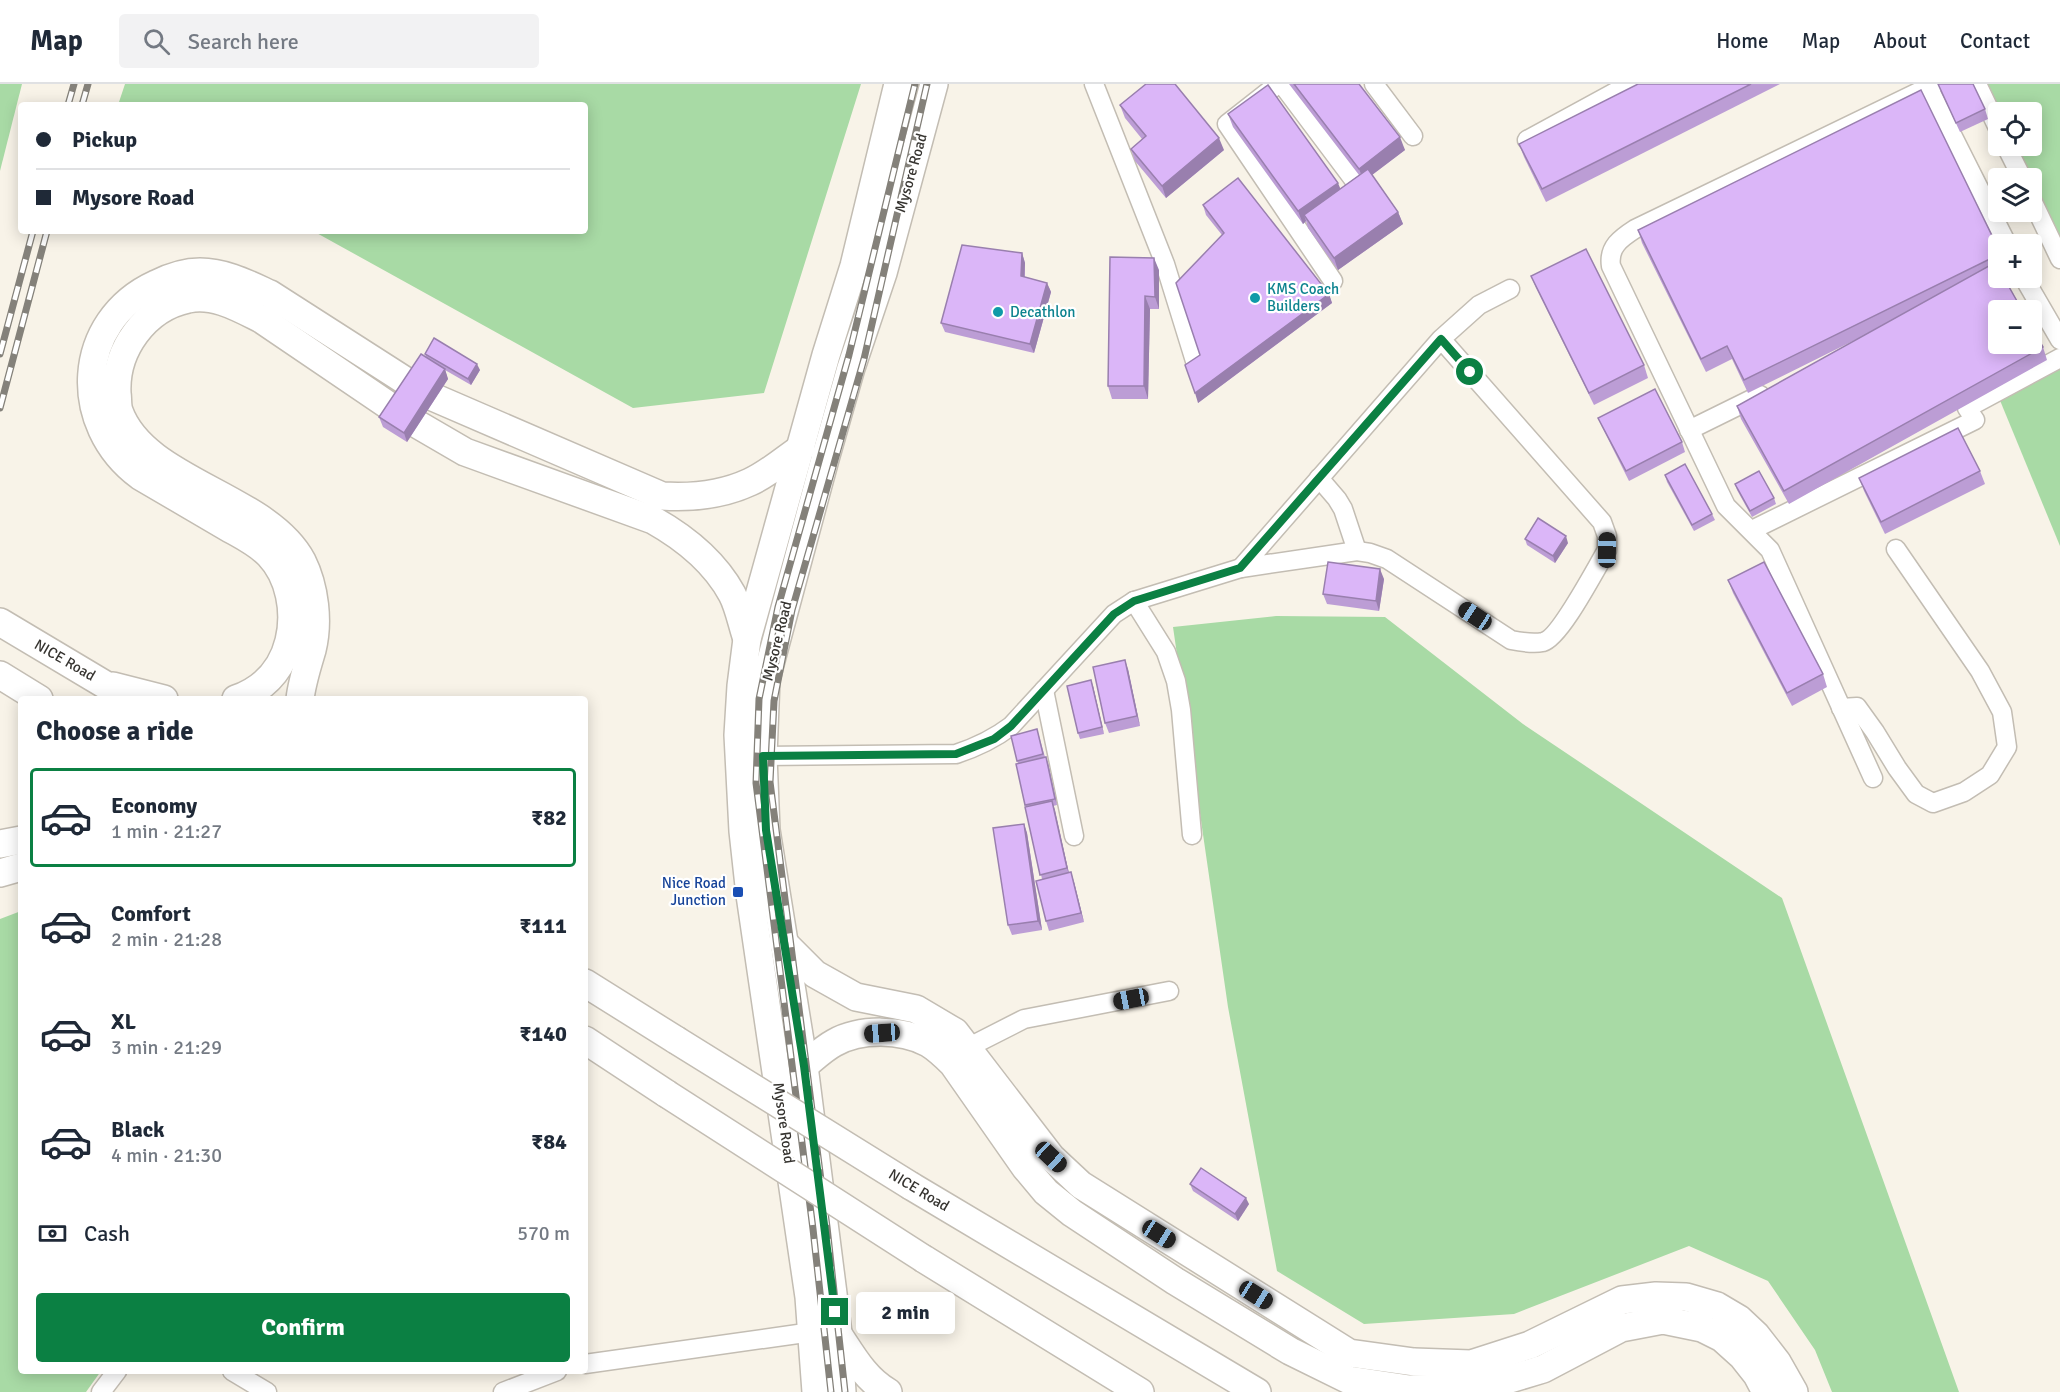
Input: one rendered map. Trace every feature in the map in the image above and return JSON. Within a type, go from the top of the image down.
[{"type":"highway","name":"Mysore Road","points":[[816,1392],[825,1333],[804,1066],[766,830],[763,756],[766,679],[813,453],[826,355],[854,266],[898,84]]},
{"type":"highway","name":"Mysore Road","points":[[842,1392],[825,1333],[809,1297],[750,895],[743,831],[738,735],[741,686],[747,639],[813,453],[850,368],[883,273],[934,84]]},
{"type":"highway","points":[[244,696],[264,685],[278,669],[291,634],[291,600],[277,566],[268,554],[247,539],[140,476],[124,464],[108,441],[94,410],[92,376],[100,340],[125,303],[141,291],[165,280],[183,273],[202,272],[225,276],[248,284],[270,294],[426,394],[662,496],[703,496],[724,491],[752,482],[813,453]]},
{"type":"highway","points":[[300,696],[312,648],[315,618],[312,588],[292,544],[254,516],[142,447],[126,427],[118,409],[117,380],[122,356],[133,335],[163,309],[189,298],[211,298],[235,306],[261,319],[410,420],[465,452],[653,520],[679,534],[699,551],[733,595],[747,639]]},
{"type":"highway","name":"NICE Road","points":[[8,628],[124,696]]},
{"type":"highway","points":[[106,684],[152,696]]},
{"type":"highway","points":[[0,844],[18,841]]},
{"type":"highway","points":[[0,873],[18,868]]},
{"type":"highway","points":[[783,942],[815,974],[856,998],[916,1009],[955,1032],[1051,1157],[1081,1185],[1349,1353],[1414,1362],[1471,1364],[1530,1345],[1622,1300],[1656,1296],[1686,1297],[1717,1306],[1738,1319],[1756,1335],[1777,1362],[1794,1392]]},
{"type":"highway","name":"NICE Road","points":[[588,985],[911,1186],[1257,1392]]},
{"type":"highway","points":[[804,1066],[836,1042],[859,1034],[905,1035],[927,1043],[940,1051],[953,1064],[1025,1167],[1046,1192],[1072,1213],[1290,1351],[1349,1380],[1409,1389],[1480,1388],[1543,1369],[1621,1328],[1663,1320],[1702,1328],[1722,1338],[1742,1356],[1757,1375],[1766,1392]]},
{"type":"highway","points":[[588,1043],[924,1259],[1140,1392]]},
{"type":"highway","points":[[825,1333],[880,1388],[888,1392]]},
{"type":"street","points":[[1094,84],[1165,264],[1195,361]]},
{"type":"street","points":[[1333,281],[1227,124],[1280,84],[1354,180]]},
{"type":"street","points":[[1374,84],[1413,136]]},
{"type":"street","points":[[1527,140],[1630,84]]},
{"type":"street","points":[[1977,84],[1988,107]]},
{"type":"street","points":[[1873,778],[1770,550],[1726,506],[1611,266],[1610,259],[1617,243],[1635,229],[1931,86],[2002,234]]},
{"type":"street","points":[[2042,221],[2060,259]]},
{"type":"street","points":[[2030,288],[2060,340]]},
{"type":"street","points":[[1240,568],[1441,339],[1479,304],[1510,289]]},
{"type":"street","points":[[763,756],[956,754],[994,739],[1011,726],[1114,614],[1134,601],[1240,568],[1357,551],[1370,553],[1387,559],[1511,640],[1527,643],[1545,641],[1559,630],[1607,550],[1607,536],[1602,522],[1441,339]]},
{"type":"street","points":[[1752,530],[1975,420],[1967,408],[2060,358]]},
{"type":"street","points":[[1689,430],[1774,387]]},
{"type":"street","points":[[1319,478],[1343,509],[1357,551]]},
{"type":"street","points":[[1841,708],[1857,707],[1916,794],[1933,803],[1964,792],[1989,775],[2007,747],[2002,712],[1980,671],[1896,549]]},
{"type":"street","points":[[1134,601],[1166,652],[1176,681],[1181,710],[1192,835]]},
{"type":"street","points":[[1044,690],[1074,836]]},
{"type":"street","points":[[967,1048],[1024,1019],[1169,991]]},
{"type":"street","points":[[588,1364],[825,1333]]},
{"type":"street","points":[[101,1392],[115,1374]]},
{"type":"street","points":[[237,1374],[267,1392]]},
{"type":"street","points":[[503,1392],[549,1374]]},
{"type":"green space","points":[[0,84],[22,84],[0,171]]},
{"type":"green space","points":[[125,84],[861,84],[764,393],[633,408],[318,234],[588,234],[588,102],[119,102]]},
{"type":"green space","points":[[1987,84],[2060,84],[2060,240],[2042,202],[2042,168],[2026,168],[2021,156],[2042,156],[2042,102],[1996,102]]},
{"type":"green space","points":[[2060,369],[2060,546],[1999,398]]},
{"type":"green space","points":[[1276,616],[1385,617],[1523,724],[1782,898],[1959,1392],[1832,1392],[1815,1350],[1768,1281],[1689,1246],[1514,1314],[1364,1324],[1277,1271],[1228,1007],[1173,627]]},
{"type":"green space","points":[[18,912],[18,1374],[99,1374],[86,1392],[0,1392],[0,919]]},
{"type":"building","points":[[1146,84],[1175,84],[1219,138],[1162,186],[1131,149],[1146,136],[1120,105]]},
{"type":"building","points":[[1294,84],[1359,84],[1400,137],[1359,169]]},
{"type":"building","points":[[1638,84],[1751,84],[1542,189],[1519,144]]},
{"type":"building","points":[[1938,84],[1973,84],[1985,109],[1956,123]]},
{"type":"building","points":[[1268,85],[1338,183],[1298,211],[1228,114]]},
{"type":"building","points":[[1921,90],[1991,234],[1988,234],[1988,260],[1744,380],[1727,346],[1701,359],[1638,230]]},
{"type":"building","points":[[1368,169],[1398,212],[1334,258],[1304,215]]},
{"type":"building","name":"KMS Coach Builders","points":[[1238,178],[1329,294],[1195,393],[1185,365],[1200,355],[1176,283],[1224,233],[1203,205]]},
{"type":"building","name":"Decathlon","points":[[962,245],[1022,253],[1021,276],[1047,283],[1030,344],[941,323]]},
{"type":"building","points":[[1586,249],[1644,365],[1589,393],[1531,276]]},
{"type":"building","points":[[1110,257],[1154,258],[1155,297],[1145,296],[1144,386],[1108,386]]},
{"type":"building","points":[[1988,266],[1988,288],[2010,288],[2016,300],[1988,300],[1988,354],[2030,354],[1784,491],[1737,406]]},
{"type":"building","points":[[434,338],[477,364],[468,379],[425,354]]},
{"type":"building","points":[[421,354],[445,369],[404,433],[379,417]]},
{"type":"building","points":[[1655,389],[1682,442],[1626,471],[1598,418]]},
{"type":"building","points":[[1958,428],[1980,471],[1881,522],[1859,478]]},
{"type":"building","points":[[1685,464],[1712,514],[1692,525],[1665,475]]},
{"type":"building","points":[[1759,471],[1774,498],[1750,511],[1735,484]]},
{"type":"building","points":[[1538,518],[1566,536],[1553,556],[1525,539]]},
{"type":"building","points":[[1328,562],[1380,569],[1376,601],[1323,594]]},
{"type":"building","points":[[1764,562],[1823,674],[1787,693],[1728,580]]},
{"type":"building","points":[[1125,660],[1137,716],[1105,723],[1093,667]]},
{"type":"building","points":[[1091,680],[1102,727],[1078,733],[1067,686]]},
{"type":"building","points":[[1037,729],[1043,754],[1017,761],[1011,736]]},
{"type":"building","points":[[1046,757],[1055,799],[1025,805],[1016,764]]},
{"type":"building","points":[[1052,801],[1067,868],[1040,875],[1025,807]]},
{"type":"building","points":[[1024,824],[1038,921],[1008,925],[993,828]]},
{"type":"building","points":[[1071,872],[1081,913],[1046,921],[1036,881]]},
{"type":"building","points":[[1201,1168],[1246,1198],[1235,1214],[1190,1184]]},
{"type":"railway","points":[[69,102],[74,84]]},
{"type":"railway","points":[[83,102],[88,84]]},
{"type":"railway","points":[[831,1392],[813,1229],[756,783],[759,699],[778,607],[849,355],[915,84]]},
{"type":"railway","points":[[845,1392],[827,1227],[770,782],[774,701],[792,610],[864,359],[927,84]]},
{"type":"railway","points":[[0,354],[32,234]]},
{"type":"railway","points":[[0,408],[46,234]]},
{"type":"place","name":"KMS Coach Builders","points":[[1255,298]]},
{"type":"place","name":"Decathlon","points":[[998,312]]},
{"type":"place","name":"Nice Road Junction","points":[[738,892]]},
{"type":"route","points":[[835,1312],[804,1066],[766,830],[763,756],[956,754],[994,739],[1011,726],[1114,614],[1134,601],[1240,568],[1441,339],[1470,372]]}]
